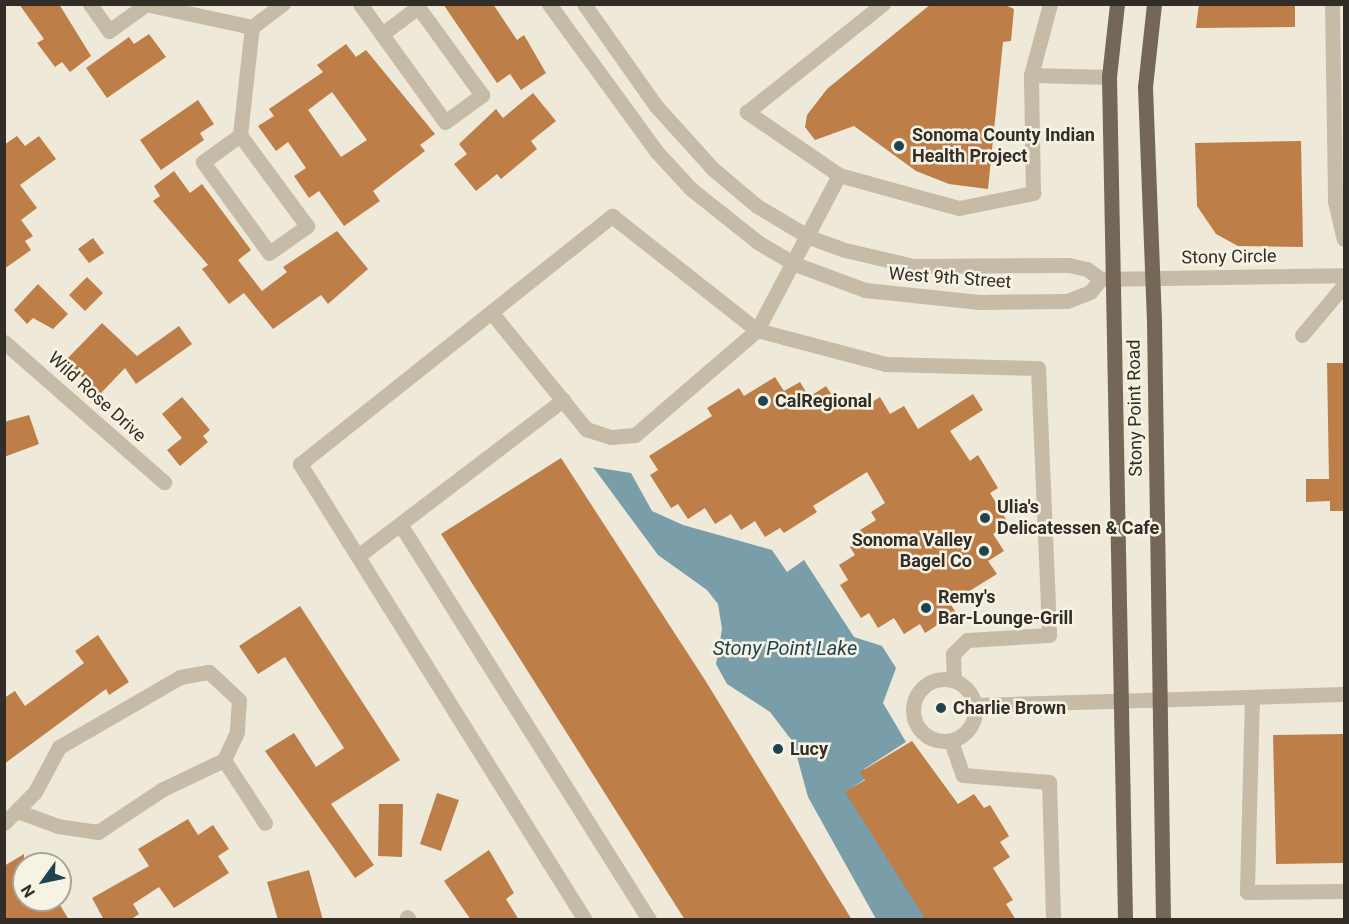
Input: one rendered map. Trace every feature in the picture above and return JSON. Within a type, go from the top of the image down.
[{"type":"main road","name":"Stony Point Road","points":[[1117,4],[1109,77],[1107,279],[1125,920]]},
{"type":"main road","name":"Stony Point Road","points":[[1154,4],[1145,87],[1152,278],[1163,920]]},
{"type":"street","points":[[90,4],[109,31],[145,5],[252,27]]},
{"type":"street","points":[[240,135],[203,162],[269,253],[307,226],[240,135],[252,27],[283,4]]},
{"type":"street","points":[[360,4],[445,122],[482,95],[418,7],[382,34]]},
{"type":"street","name":"West 9th Street","points":[[549,4],[663,159],[730,221],[795,264],[865,290],[979,302],[1067,301],[1090,292],[1107,279],[1087,269],[1069,265],[913,266],[809,237],[757,206],[713,169],[656,106],[584,4]]},
{"type":"street","points":[[883,4],[747,112],[839,175],[959,208],[1033,193],[1031,75],[1050,4]]},
{"type":"street","points":[[1332,4],[1340,200],[1344,239]]},
{"type":"street","points":[[1031,75],[1109,77]]},
{"type":"street","points":[[491,312],[586,429],[611,437],[635,435],[757,330],[795,264],[839,175]]},
{"type":"street","points":[[585,920],[300,464],[612,216],[757,330],[886,364],[1038,368],[1050,635],[967,640],[953,654],[954,680]]},
{"type":"street","name":"Stony Circle","points":[[1107,279],[1344,275]]},
{"type":"street","points":[[1302,335],[1344,285]]},
{"type":"street","name":"Wild Rose Drive","points":[[4,342],[164,482]]},
{"type":"street","points":[[358,556],[563,400]]},
{"type":"street","points":[[400,524],[649,920]]},
{"type":"street","points":[[4,823],[20,812],[59,747],[180,677],[209,672],[239,700],[237,732],[224,760],[163,789],[98,832],[58,826],[20,812]]},
{"type":"street","points":[[954,680],[970,692],[975,705],[969,730],[951,741],[930,738],[915,722],[913,712],[925,685],[954,680]]},
{"type":"street","points":[[975,705],[1344,694]]},
{"type":"street","points":[[1252,697],[1247,892],[1344,891]]},
{"type":"street","points":[[951,741],[963,776],[1049,782],[1053,920]]},
{"type":"street","points":[[224,760],[265,823]]},
{"type":"water","name":"Stony Point Lake","points":[[593,467],[631,473],[652,511],[683,525],[772,550],[787,572],[804,560],[854,637],[882,646],[896,668],[883,703],[906,742],[864,769],[868,777],[849,790],[930,919],[876,919],[808,797],[793,742],[770,712],[727,684],[716,664],[722,629],[718,604],[707,590],[658,555]]},
{"type":"building","points":[[19,4],[59,4],[91,56],[70,72],[62,62],[55,67],[37,43],[44,39]]},
{"type":"building","points":[[443,4],[493,4],[517,40],[524,35],[546,73],[521,90],[510,74],[497,83]]},
{"type":"building","name":"Sonoma County Indian Health Project","points":[[931,4],[1003,4],[1014,9],[1011,41],[1003,42],[988,189],[949,184],[916,171],[854,126],[815,140],[805,127],[807,115],[827,89]]},
{"type":"building","points":[[1199,4],[1295,4],[1295,27],[1196,28]]},
{"type":"building","points":[[149,34],[166,57],[107,98],[86,68],[129,37],[134,44]]},
{"type":"building","points":[[346,44],[356,57],[366,50],[435,134],[420,145],[425,151],[373,191],[380,201],[344,226],[319,191],[309,198],[294,176],[306,168],[288,142],[276,151],[258,126],[274,116],[269,109],[323,72],[317,65]],"holes":[[[332,92],[367,140],[341,157],[308,110]]]},
{"type":"building","points":[[533,93],[556,121],[531,141],[537,149],[501,179],[497,174],[476,191],[454,164],[467,154],[459,144],[496,109],[503,118]]},
{"type":"building","points":[[198,100],[214,124],[200,133],[204,140],[161,170],[140,140]]},
{"type":"building","points":[[17,136],[25,146],[39,136],[56,159],[20,185],[37,208],[21,220],[33,236],[25,241],[31,250],[4,269],[4,145]]},
{"type":"building","points":[[1301,141],[1303,247],[1238,246],[1216,234],[1197,206],[1195,143]]},
{"type":"building","points":[[174,171],[190,193],[202,184],[251,250],[238,260],[262,291],[287,272],[283,267],[337,231],[368,269],[328,304],[321,295],[273,329],[244,293],[229,304],[202,269],[208,265],[153,201],[160,196],[154,186]]},
{"type":"building","points":[[93,238],[104,253],[89,263],[78,249]]},
{"type":"building","points":[[87,277],[103,293],[85,311],[69,295]]},
{"type":"building","points":[[38,284],[68,314],[53,329],[33,318],[27,324],[14,310]]},
{"type":"building","points":[[102,323],[137,356],[179,326],[192,344],[136,384],[125,368],[100,394],[65,361]]},
{"type":"building","points":[[1327,363],[1344,363],[1344,511],[1330,511],[1330,501],[1306,502],[1306,479],[1329,479]]},
{"type":"building","points":[[775,377],[784,391],[800,382],[809,397],[826,386],[837,403],[852,394],[861,409],[880,397],[890,414],[904,406],[918,429],[973,394],[983,410],[950,431],[970,461],[978,455],[998,488],[990,493],[1009,524],[993,534],[1004,551],[988,561],[997,574],[950,603],[956,613],[925,633],[920,624],[904,634],[894,618],[878,628],[869,613],[861,618],[840,585],[848,580],[839,565],[855,555],[850,547],[865,537],[860,530],[876,520],[871,512],[885,503],[867,472],[813,506],[817,512],[784,533],[780,528],[765,537],[755,521],[741,530],[731,514],[715,524],[705,508],[688,519],[678,504],[671,508],[650,475],[658,470],[649,456],[712,416],[707,408],[739,388],[744,396]]},
{"type":"building","points":[[182,397],[210,430],[203,436],[208,442],[180,466],[167,450],[182,438],[162,414]]},
{"type":"building","points":[[29,415],[39,444],[4,457],[4,422]]},
{"type":"building","points":[[561,458],[705,680],[852,920],[685,920],[441,534]]},
{"type":"building","points":[[300,606],[400,760],[331,804],[374,865],[355,878],[265,751],[294,733],[316,767],[344,748],[285,657],[258,674],[239,646]]},
{"type":"building","points":[[98,635],[129,682],[109,695],[106,689],[4,764],[4,698],[15,691],[25,706],[84,663],[75,651]]},
{"type":"building","points":[[1344,734],[1344,863],[1276,864],[1273,735]]},
{"type":"building","points":[[912,741],[958,804],[974,794],[984,808],[990,805],[1009,836],[1000,842],[1010,857],[993,868],[1013,900],[1006,904],[1016,920],[926,920],[845,792],[865,780],[860,772]]},
{"type":"building","points":[[437,793],[459,800],[441,851],[420,844]]},
{"type":"building","points":[[379,804],[403,804],[402,857],[378,856]]},
{"type":"building","points":[[188,819],[198,835],[213,825],[229,849],[218,856],[229,873],[174,908],[159,887],[133,904],[139,914],[130,920],[104,920],[92,898],[149,866],[138,849]]},
{"type":"building","points":[[489,850],[514,893],[506,899],[519,920],[471,920],[444,881]]},
{"type":"building","points":[[12,861],[12,912],[64,912],[69,920],[4,920],[4,866]]},
{"type":"building","points":[[309,870],[323,920],[278,920],[267,882]]},
{"type":"place","name":"Sonoma County Indian Health Project","points":[[899,146]]},
{"type":"place","name":"CalRegional","points":[[763,401]]},
{"type":"place","name":"Ulia's Delicatessen & Cafe","points":[[985,518]]},
{"type":"place","name":"Sonoma Valley Bagel Co","points":[[984,551]]},
{"type":"place","name":"Remy's Bar-Lounge-Grill","points":[[926,608]]},
{"type":"place","name":"Charlie Brown","points":[[941,708]]},
{"type":"place","name":"Lucy","points":[[778,749]]}]
